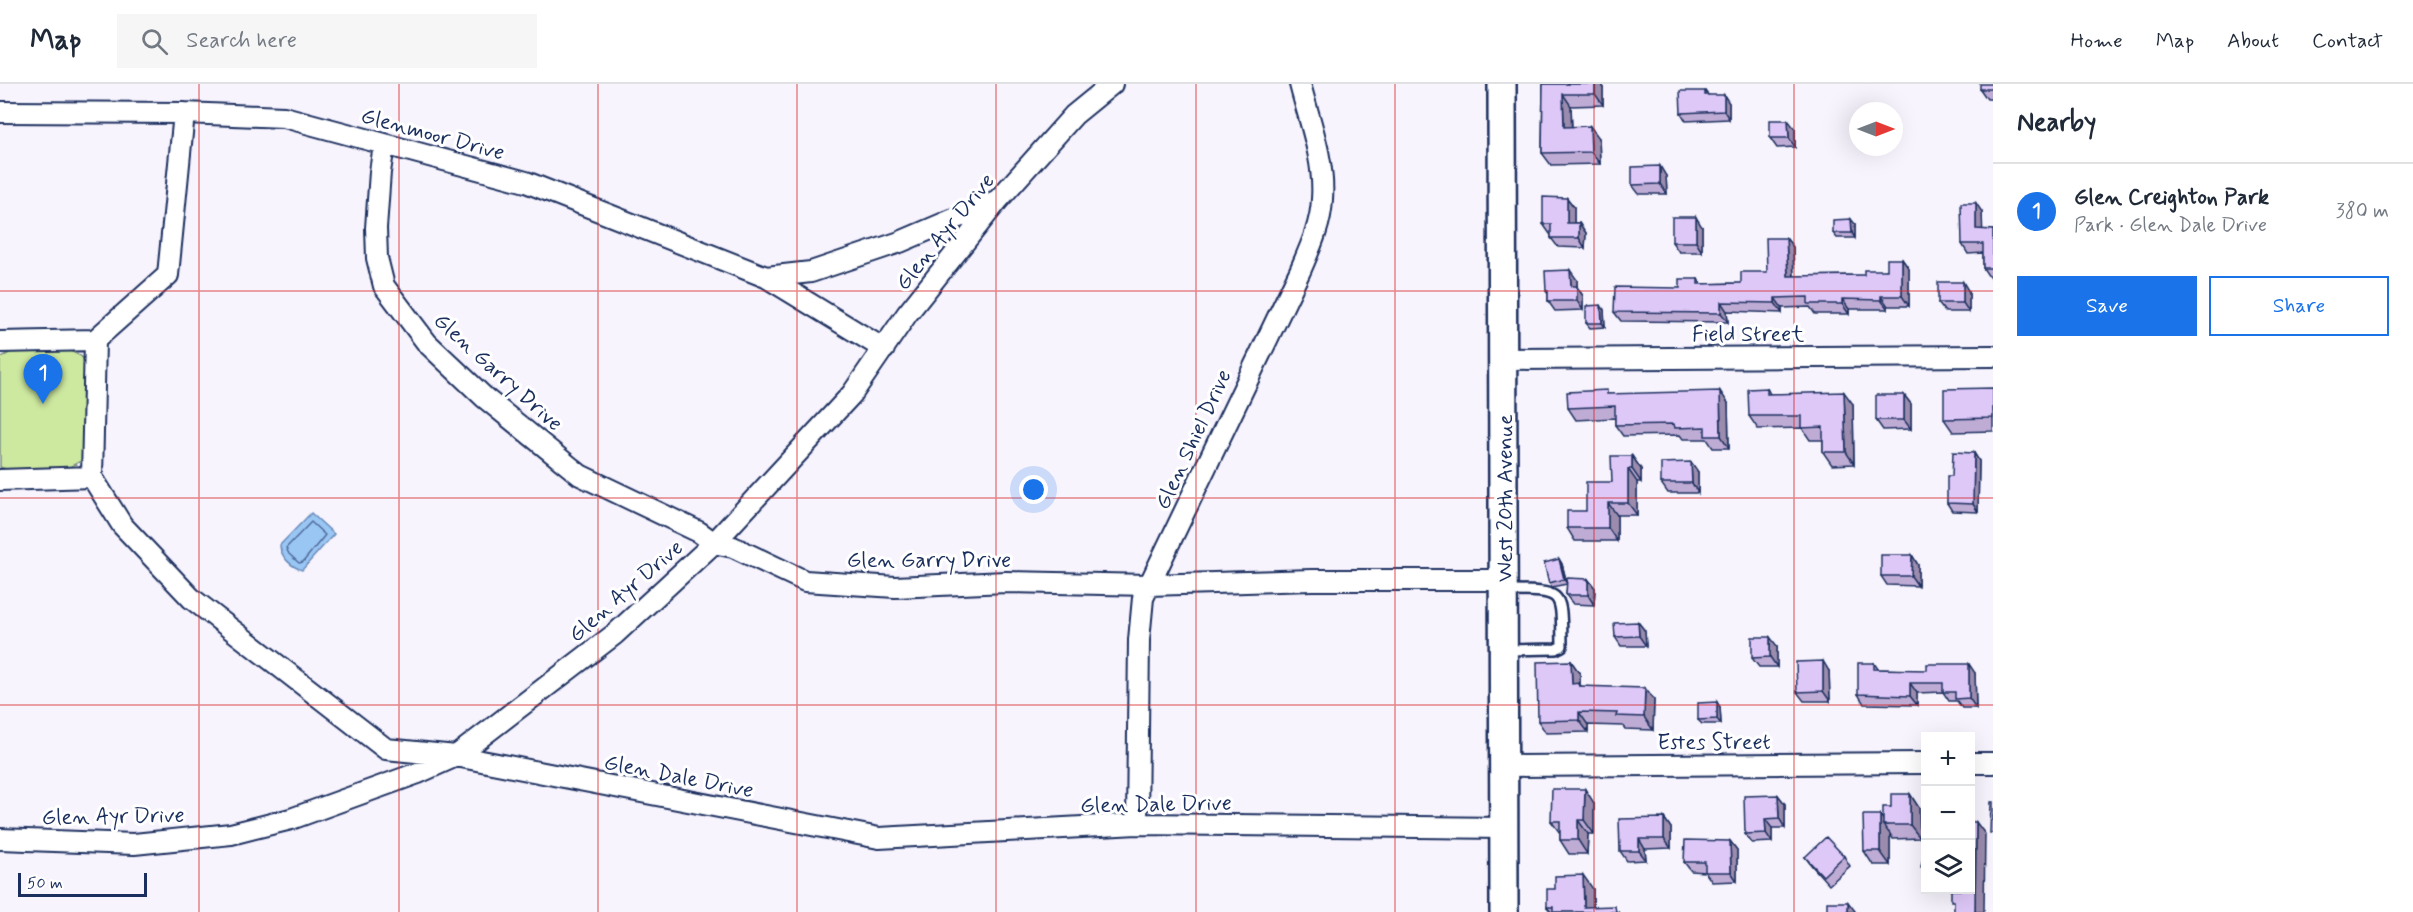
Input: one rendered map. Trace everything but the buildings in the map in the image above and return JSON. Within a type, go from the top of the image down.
[{"type":"street","name":"Glen Ayr Drive","points":[[0,839],[134,844],[231,834],[291,819],[418,773],[456,756],[615,634],[714,543],[852,394],[908,314],[998,200],[1074,115],[1112,84]]},
{"type":"street","name":"Glen Shiel Drive","points":[[1137,825],[1139,640],[1143,598],[1313,240],[1323,198],[1321,168],[1300,84]]},
{"type":"street","name":"West 20th Avenue","points":[[1502,84],[1504,912]]},
{"type":"street","name":"Glenmoor Drive","points":[[0,112],[184,113],[284,117],[526,182],[766,277],[884,349]]},
{"type":"street","points":[[0,342],[95,340],[168,275],[184,113]]},
{"type":"street","name":"Glen Garry Drive","points":[[384,145],[376,228],[377,258],[384,286],[427,343],[485,398],[580,475],[699,532],[714,543],[733,547],[805,581],[895,587],[1006,582],[1149,585],[1312,580],[1504,586]]},
{"type":"street","points":[[766,277],[811,272],[900,242],[998,200]]},
{"type":"street","points":[[0,480],[92,477],[95,340]]},
{"type":"street","name":"Field Street","points":[[1503,359],[1993,356]]},
{"type":"street","name":"Glen Dale Drive","points":[[92,477],[122,525],[191,598],[386,749],[456,756],[879,838],[1137,825],[1504,828]]},
{"type":"street","points":[[1975,763],[1993,763]]},
{"type":"street","name":"Estes Street","points":[[1504,766],[1921,764]]},
{"type":"lane","points":[[1504,586],[1542,591],[1555,596],[1561,604],[1562,646],[1556,649],[1504,650]]},
{"type":"green space","points":[[66,349],[81,356],[86,363],[85,453],[81,461],[68,468],[6,469],[0,467],[0,358],[13,351]]},
{"type":"water","points":[[311,513],[334,534],[302,570],[287,561],[280,545]]},
{"type":"place","name":"Glen Creighton Park","points":[[43,404]]}]
